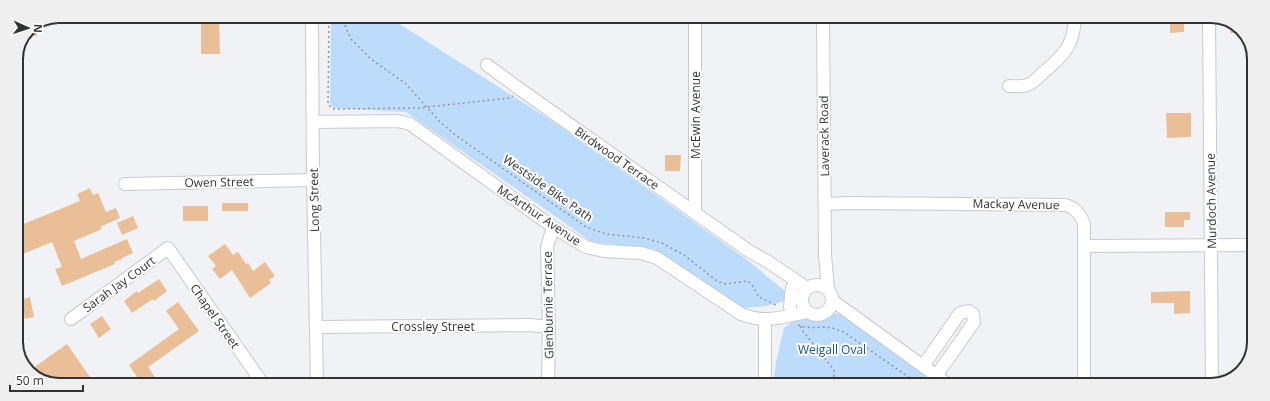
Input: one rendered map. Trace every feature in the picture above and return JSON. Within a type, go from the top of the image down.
[{"type":"street","name":"Long Street","points":[[312,23],[316,378]]},
{"type":"street","name":"McEwin Avenue","points":[[695,23],[695,213]]},
{"type":"street","name":"Laverack Road","points":[[811,295],[825,255],[823,23]]},
{"type":"street","points":[[1009,86],[1023,86],[1031,84],[1060,58],[1071,42],[1074,23]]},
{"type":"street","name":"Murdoch Avenue","points":[[1209,23],[1212,378]]},
{"type":"street","name":"Birdwood Terrace","points":[[486,65],[749,251],[767,261],[811,295]]},
{"type":"street","name":"McArthur Avenue","points":[[313,122],[398,121],[410,124],[553,227],[586,247],[604,251],[642,253],[657,258],[741,314],[754,319],[765,320],[783,317],[811,295]]},
{"type":"street","name":"Owen Street","points":[[125,184],[313,180]]},
{"type":"street","name":"Mackay Avenue","points":[[825,204],[1072,206],[1079,212],[1084,224],[1084,378]]},
{"type":"street","name":"Glenburnie Terrace","points":[[548,378],[549,327],[547,247],[553,227]]},
{"type":"street","points":[[1085,246],[1247,245]]},
{"type":"street","name":"Sarah Jay Court","points":[[71,319],[168,248]]},
{"type":"street","name":"Chapel Street","points":[[168,248],[259,378]]},
{"type":"street","name":"Birdwood Terrace","points":[[749,251],[762,266],[792,288],[811,295]]},
{"type":"street","points":[[785,307],[792,288]]},
{"type":"street","points":[[765,378],[765,320],[785,307],[811,295],[832,294],[830,307],[822,315],[816,316],[811,295]]},
{"type":"street","points":[[830,307],[856,318],[939,378]]},
{"type":"street","points":[[923,366],[960,313],[968,311],[973,314],[974,322],[936,376]]},
{"type":"street","name":"Crossley Street","points":[[316,327],[530,325],[549,327]]},
{"type":"path","points":[[329,23],[328,104],[331,108],[427,107],[509,98],[516,95],[520,90]]},
{"type":"path","name":"Westside Bike Path","points":[[344,23],[351,39],[371,59],[406,84],[440,122],[454,134],[586,227],[606,234],[644,238],[662,243],[684,256],[717,281],[725,284],[748,281],[759,297],[785,307]]},
{"type":"path","points":[[796,323],[810,328],[831,327],[844,332],[911,378]]},
{"type":"path","points":[[801,326],[802,330],[834,370],[834,378]]},
{"type":"green space","points":[[331,23],[398,23],[552,121],[746,259],[786,292],[784,301],[766,306],[743,308],[654,249],[592,242],[406,112],[334,108],[330,104]]},
{"type":"green space","name":"Weigall Oval","points":[[807,312],[817,315],[828,312],[855,318],[939,378],[774,378],[784,328]]},
{"type":"building","points":[[201,23],[219,23],[220,54],[201,54]]},
{"type":"building","points":[[1170,23],[1184,23],[1184,32],[1170,33]]},
{"type":"building","points":[[1230,28],[1236,33],[1230,33]]},
{"type":"building","points":[[1166,113],[1191,113],[1191,137],[1167,138]]},
{"type":"building","points":[[665,155],[681,155],[680,171],[665,171]]},
{"type":"building","points":[[90,188],[93,195],[98,193],[106,212],[116,208],[120,218],[100,227],[102,229],[74,241],[81,259],[127,239],[133,253],[114,262],[115,264],[62,286],[55,269],[62,267],[52,242],[23,254],[23,224],[80,201],[77,194]]},
{"type":"building","points":[[222,203],[248,203],[248,211],[222,211]]},
{"type":"building","points":[[183,206],[208,206],[208,221],[183,221]]},
{"type":"building","points":[[1165,212],[1190,212],[1190,220],[1184,220],[1184,227],[1165,227]]},
{"type":"building","points":[[133,216],[138,228],[122,235],[117,223]]},
{"type":"building","points":[[225,244],[233,255],[238,252],[253,271],[265,262],[275,276],[269,280],[271,283],[250,298],[232,270],[220,279],[212,269],[216,266],[208,256]]},
{"type":"building","points":[[159,279],[167,291],[154,301],[153,299],[132,313],[124,301],[137,291],[138,293]]},
{"type":"building","points":[[1190,291],[1190,313],[1174,314],[1174,303],[1151,303],[1151,292]]},
{"type":"building","points":[[30,297],[34,317],[25,319],[23,299]]},
{"type":"building","points":[[178,302],[199,331],[148,367],[155,377],[138,378],[129,365],[179,329],[166,311]]},
{"type":"building","points":[[102,316],[111,329],[99,338],[90,324]]},
{"type":"building","points":[[67,344],[90,377],[54,378],[39,372],[34,368]]}]
